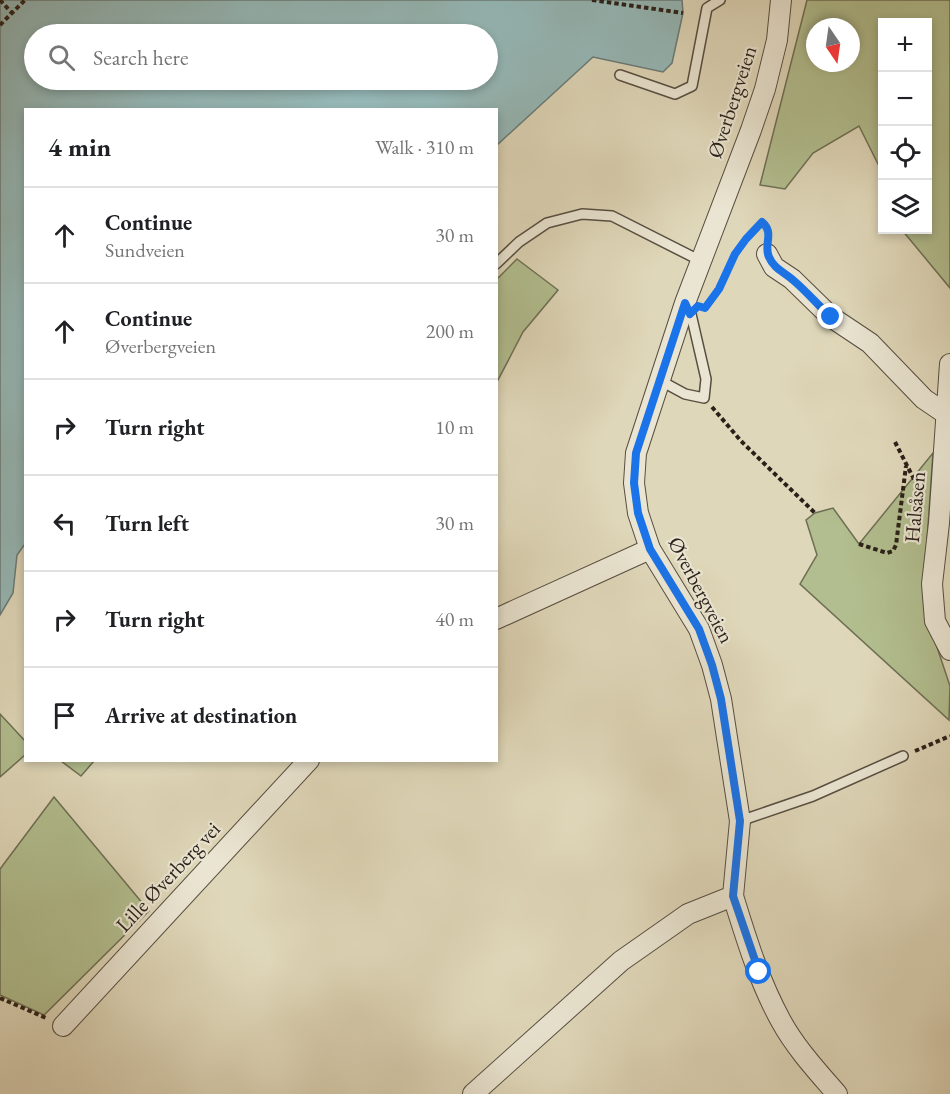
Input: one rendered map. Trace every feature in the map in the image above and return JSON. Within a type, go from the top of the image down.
[{"type":"street","name":"Øverbergveien","points":[[733,896],[740,821],[721,699],[699,629],[650,549],[638,513],[634,483],[636,453],[688,308],[701,261],[765,89],[777,40],[781,0]]},
{"type":"street","points":[[767,254],[774,267],[792,279],[831,317],[870,343],[924,399],[945,414]]},
{"type":"street","name":"Halsåsen","points":[[950,364],[939,523],[932,584],[935,621],[950,650]]},
{"type":"street","points":[[498,619],[650,549]]},
{"type":"street","name":"Lille Øverberg vei","points":[[63,1026],[307,762]]},
{"type":"street","points":[[473,1094],[621,961],[688,914],[733,896],[759,972],[781,1022],[804,1055],[837,1094]]},
{"type":"lane","points":[[620,75],[675,94],[692,86],[707,8],[720,0]]},
{"type":"lane","points":[[498,262],[519,242],[547,223],[582,214],[612,216],[701,261]]},
{"type":"lane","points":[[661,381],[685,394],[704,398],[706,379],[688,308]]},
{"type":"lane","points":[[740,821],[813,796],[903,756]]},
{"type":"path","points":[[0,0],[12,13]]},
{"type":"path","points":[[0,25],[25,0]]},
{"type":"path","points":[[592,0],[683,14]]},
{"type":"path","points":[[688,308],[698,306],[705,308],[719,289],[740,246],[762,222],[768,227],[770,235],[767,254]]},
{"type":"path","points":[[704,398],[741,441],[815,513]]},
{"type":"path","points":[[895,442],[922,494]]},
{"type":"path","points":[[859,544],[887,553],[893,551],[896,544],[906,466]]},
{"type":"path","points":[[903,756],[950,736]]},
{"type":"path","points":[[0,998],[63,1026]]},
{"type":"green space","points":[[807,0],[950,0],[950,288],[905,234],[932,234],[932,18],[878,18],[878,164],[859,126],[813,153],[785,189],[760,185]]},
{"type":"green space","points":[[517,259],[558,290],[523,332],[498,380],[498,278]]},
{"type":"green space","points":[[933,453],[924,584],[930,626],[950,686],[949,720],[800,584],[817,555],[806,520],[815,513],[833,508],[859,544]]},
{"type":"green space","points":[[0,714],[24,740],[24,756],[0,777]]},
{"type":"green space","points":[[62,762],[93,762],[81,776]]},
{"type":"green space","points":[[54,797],[149,911],[44,1015],[0,995],[0,869]]},
{"type":"water","points":[[0,0],[682,0],[683,13],[672,63],[663,72],[593,57],[498,144],[498,108],[24,108],[24,545],[17,555],[13,593],[0,615]]},
{"type":"route","points":[[759,972],[733,896],[740,821],[721,699],[699,629],[650,549],[638,513],[634,483],[636,453],[685,303],[690,314],[698,306],[705,308],[719,289],[735,254],[762,222],[768,227],[770,235],[767,254],[774,267],[792,279],[831,317]]}]
